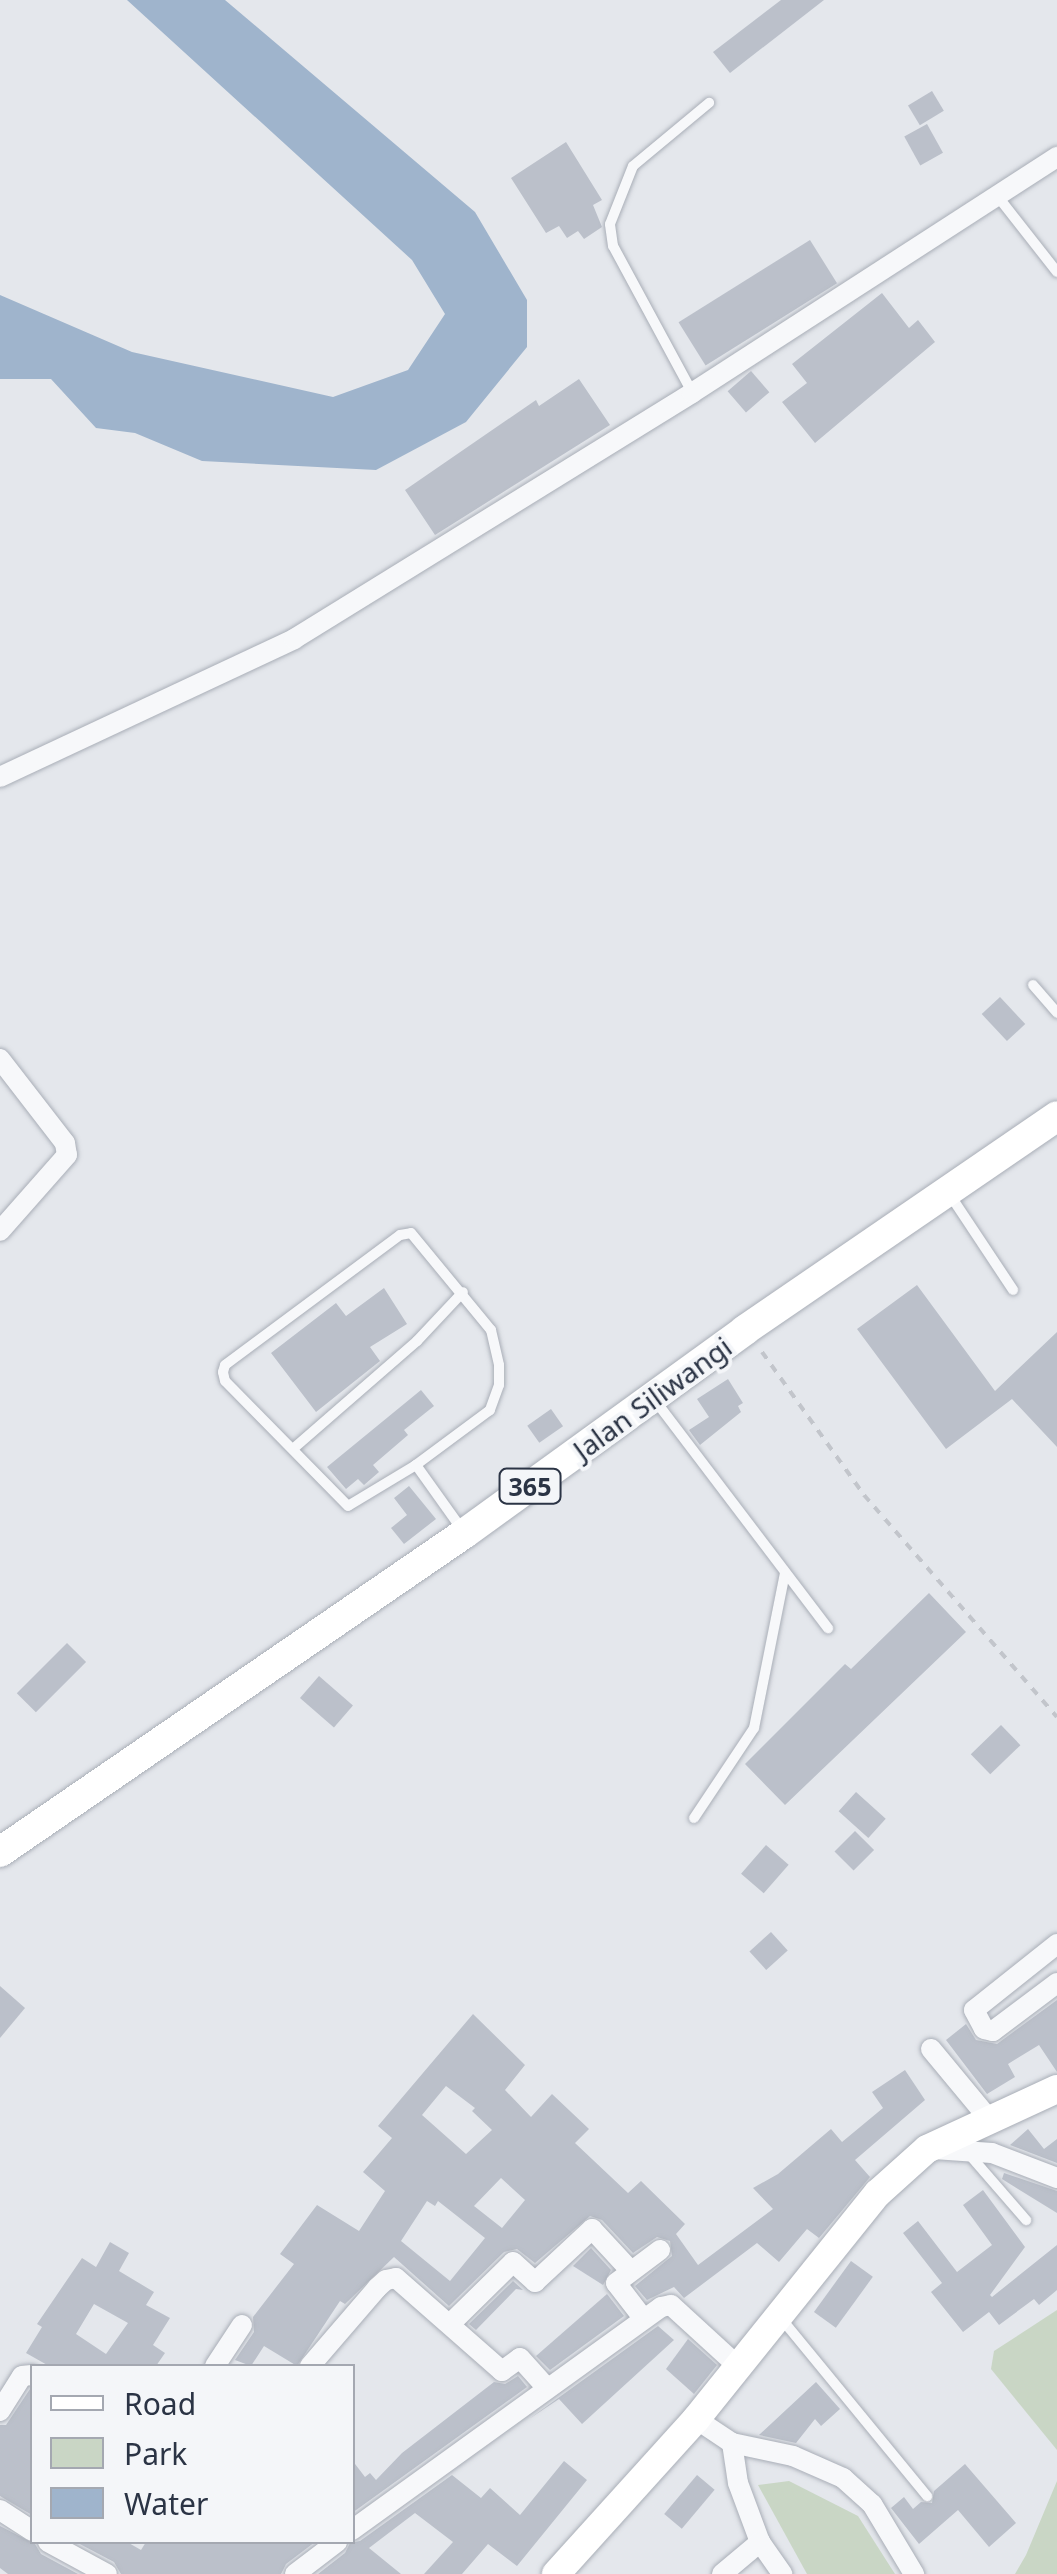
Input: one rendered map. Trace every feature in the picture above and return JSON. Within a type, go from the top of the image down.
[{"type":"main road","name":"Jalan Siliwangi","points":[[0,1852],[465,1534],[745,1330],[1057,1116]]},
{"type":"main road","points":[[556,2574],[696,2419],[878,2193],[927,2149],[1057,2090]]},
{"type":"street","points":[[0,777],[294,639],[692,393],[1057,157]]},
{"type":"street","points":[[0,1059],[65,1142],[67,1154],[0,1231]]},
{"type":"street","points":[[1057,1944],[974,2010],[984,2029],[993,2030],[1057,1983]]},
{"type":"street","points":[[931,2049],[990,2120]]},
{"type":"street","points":[[927,2149],[964,2148],[992,2153],[1057,2178]]},
{"type":"street","points":[[450,2324],[513,2262],[536,2282],[592,2229],[630,2270]]},
{"type":"street","points":[[642,2318],[616,2283],[660,2250]]},
{"type":"street","points":[[312,2364],[386,2280],[404,2282],[502,2371],[520,2358],[546,2388]]},
{"type":"street","points":[[355,2528],[642,2318],[671,2305],[739,2367]]},
{"type":"street","points":[[215,2364],[242,2325]]},
{"type":"street","points":[[0,2411],[22,2376],[30,2374]]},
{"type":"street","points":[[696,2419],[732,2443],[793,2456],[843,2478],[872,2504],[914,2574]]},
{"type":"street","points":[[732,2443],[738,2483],[760,2542],[782,2574]]},
{"type":"street","points":[[0,2510],[30,2531]]},
{"type":"street","points":[[722,2574],[760,2542]]},
{"type":"street","points":[[52,2544],[108,2574]]},
{"type":"street","points":[[295,2574],[334,2544]]},
{"type":"lane","points":[[692,393],[613,246],[610,224],[633,166],[709,103]]},
{"type":"lane","points":[[998,198],[1057,272]]},
{"type":"lane","points":[[1033,985],[1057,1013]]},
{"type":"lane","points":[[947,1191],[1014,1290]]},
{"type":"lane","points":[[410,1233],[420,1239],[491,1330],[499,1385],[490,1410],[416,1465],[348,1506],[336,1499],[294,1448],[226,1381],[224,1365],[400,1234],[410,1233]]},
{"type":"lane","points":[[294,1448],[417,1341],[463,1292]]},
{"type":"lane","points":[[654,1398],[828,1628]]},
{"type":"lane","points":[[416,1465],[465,1534]]},
{"type":"lane","points":[[694,1818],[754,1728],[785,1572]]},
{"type":"lane","points":[[964,2148],[1026,2220]]},
{"type":"lane","points":[[780,2316],[928,2496]]},
{"type":"path","points":[[745,1330],[864,1495],[1057,1718]]},
{"type":"green space","points":[[1057,2310],[1057,2450],[991,2369],[994,2351]]},
{"type":"green space","points":[[789,2481],[858,2516],[895,2574],[807,2574],[758,2485]]},
{"type":"green space","points":[[1057,2481],[1057,2574],[1015,2574],[1026,2555]]},
{"type":"water","points":[[127,0],[225,0],[475,212],[527,300],[527,347],[466,422],[376,470],[202,461],[135,433],[96,428],[51,379],[0,379],[0,295],[132,352],[333,397],[408,370],[445,314],[412,260]]},
{"type":"building","points":[[781,0],[824,0],[730,73],[713,52]]},
{"type":"building","points":[[932,91],[944,111],[920,125],[908,105]]},
{"type":"building","points":[[927,124],[943,153],[920,165],[904,137]]},
{"type":"building","points":[[566,142],[602,200],[593,205],[602,227],[584,239],[578,231],[567,238],[559,226],[546,233],[511,178]]},
{"type":"building","points":[[810,240],[837,283],[706,365],[679,322]]},
{"type":"building","points":[[882,293],[909,328],[918,320],[935,342],[815,443],[782,402],[807,383],[792,364]]},
{"type":"building","points":[[751,371],[769,392],[746,412],[728,391]]},
{"type":"building","points":[[579,379],[610,425],[435,535],[405,490],[536,400],[539,406]]},
{"type":"building","points":[[1000,997],[1025,1024],[1007,1041],[982,1014]]},
{"type":"building","points":[[917,1285],[995,1391],[1057,1332],[1057,1447],[1012,1399],[946,1449],[857,1329]]},
{"type":"building","points":[[384,1288],[407,1324],[370,1347],[380,1361],[316,1412],[271,1353],[336,1303],[346,1316]]},
{"type":"building","points":[[728,1379],[743,1403],[738,1406],[741,1412],[700,1445],[689,1430],[709,1417],[697,1399]]},
{"type":"building","points":[[421,1390],[434,1406],[404,1430],[408,1435],[373,1465],[379,1472],[364,1485],[358,1479],[346,1489],[327,1467]]},
{"type":"building","points":[[551,1409],[563,1426],[539,1443],[527,1426]]},
{"type":"building","points":[[409,1486],[436,1519],[404,1544],[391,1528],[407,1515],[394,1498]]},
{"type":"building","points":[[929,1593],[966,1632],[785,1805],[745,1764],[845,1664],[851,1669]]},
{"type":"building","points":[[67,1643],[86,1662],[36,1712],[17,1693]]},
{"type":"building","points":[[319,1676],[353,1706],[334,1727],[300,1698]]},
{"type":"building","points":[[1001,1725],[1020,1745],[990,1774],[971,1754]]},
{"type":"building","points":[[856,1792],[886,1819],[868,1838],[839,1811]]},
{"type":"building","points":[[855,1831],[874,1850],[854,1871],[834,1852]]},
{"type":"building","points":[[766,1845],[789,1865],[764,1893],[741,1874]]},
{"type":"building","points":[[771,1932],[788,1951],[766,1970],[749,1951]]},
{"type":"building","points":[[0,1986],[25,2008],[0,2038]]},
{"type":"building","points":[[1057,2000],[1057,2072],[1039,2045],[1008,2064],[1015,2077],[987,2094],[946,2040],[966,2024],[976,2040],[997,2044]]},
{"type":"building","points":[[473,2014],[525,2065],[505,2090],[531,2117],[552,2094],[589,2129],[575,2143],[628,2193],[641,2181],[685,2224],[676,2234],[698,2265],[773,2209],[753,2188],[778,2174],[831,2129],[842,2142],[883,2108],[872,2092],[905,2070],[925,2100],[855,2160],[870,2177],[819,2238],[807,2229],[779,2262],[757,2243],[684,2298],[674,2287],[647,2300],[635,2286],[672,2256],[670,2241],[657,2237],[633,2253],[602,2220],[590,2216],[535,2263],[517,2249],[504,2252],[449,2306],[394,2257],[345,2304],[340,2301],[298,2364],[264,2346],[252,2364],[235,2360],[254,2332],[253,2317],[294,2264],[280,2254],[317,2205],[359,2231],[385,2191],[363,2172],[392,2138],[378,2126]],"holes":[[[446,2086],[475,2108],[472,2111],[492,2130],[466,2154],[422,2115]],[[501,2178],[525,2200],[502,2228],[474,2206]],[[427,2201],[435,2206],[438,2201],[485,2238],[450,2281],[401,2241]]]},
{"type":"building","points":[[1028,2129],[1044,2149],[1057,2139],[1057,2163],[1010,2145]]},
{"type":"building","points":[[1004,2173],[1057,2191],[1057,2213],[1002,2179]]},
{"type":"building","points":[[983,2190],[1025,2247],[990,2295],[1057,2245],[1057,2290],[1039,2305],[1034,2299],[999,2325],[989,2312],[963,2332],[931,2292],[942,2283],[903,2233],[918,2221],[957,2272],[992,2245],[963,2205]]},
{"type":"building","points":[[110,2242],[129,2253],[119,2271],[154,2292],[146,2305],[170,2318],[153,2345],[165,2353],[157,2364],[45,2364],[26,2353],[42,2327],[37,2324],[82,2258],[96,2267]],"holes":[[[94,2304],[128,2323],[106,2354],[76,2334]]]},
{"type":"building","points":[[591,2248],[611,2270],[603,2285],[573,2266]]},
{"type":"building","points":[[851,2261],[873,2277],[836,2328],[814,2312]]},
{"type":"building","points":[[513,2281],[523,2290],[516,2289],[476,2330],[469,2324]]},
{"type":"building","points":[[607,2294],[624,2316],[550,2370],[536,2356]]},
{"type":"building","points":[[658,2326],[674,2340],[582,2424],[559,2399],[529,2419]]},
{"type":"building","points":[[688,2339],[717,2365],[694,2394],[666,2369]]},
{"type":"building","points":[[518,2376],[527,2387],[355,2511],[355,2464],[365,2477],[370,2473],[376,2480],[402,2453],[494,2382],[505,2384]]},
{"type":"building","points":[[816,2382],[840,2409],[821,2426],[815,2419],[796,2443],[759,2435]]},
{"type":"building","points":[[30,2389],[30,2514],[0,2496],[0,2425],[6,2425]]},
{"type":"building","points":[[564,2461],[587,2480],[517,2566],[488,2544],[462,2574],[424,2574],[453,2542],[415,2513],[369,2548],[401,2574],[318,2574],[345,2553],[350,2544],[360,2541],[452,2475],[481,2498],[490,2488],[520,2515]]},
{"type":"building","points":[[965,2464],[1016,2523],[989,2547],[958,2510],[919,2544],[891,2508],[904,2497],[913,2509],[921,2502],[932,2503],[934,2491]]},
{"type":"building","points":[[697,2475],[715,2490],[682,2529],[664,2514]]},
{"type":"building","points":[[0,2526],[35,2544],[41,2554],[78,2574],[8,2574],[0,2568]]},
{"type":"building","points":[[80,2544],[130,2544],[141,2550],[145,2544],[312,2544],[286,2564],[281,2574],[121,2574],[114,2562]]}]
